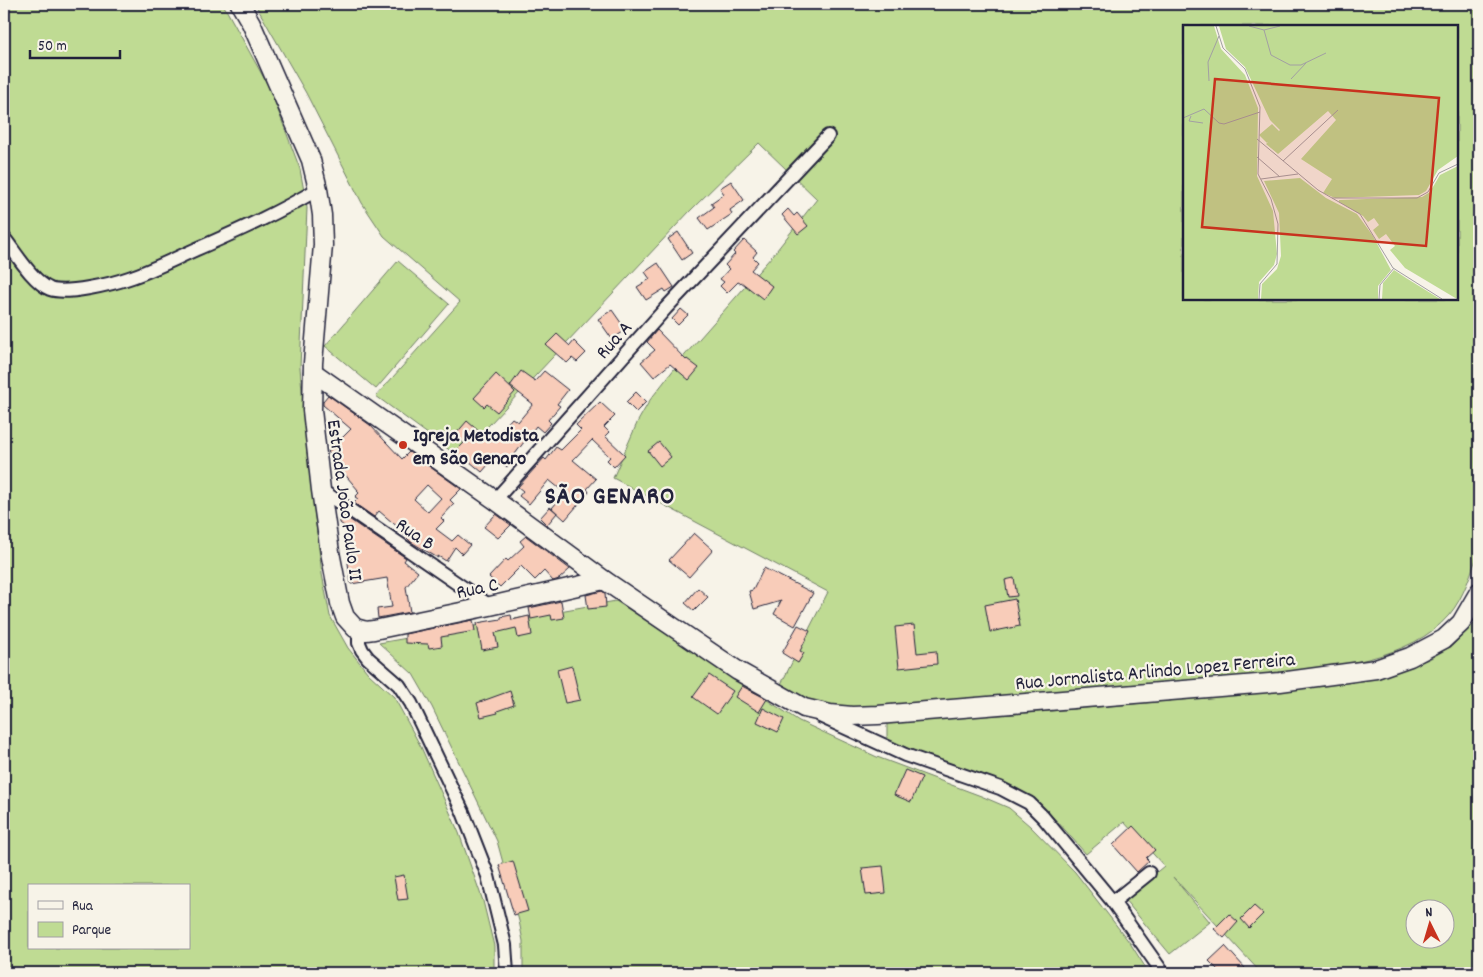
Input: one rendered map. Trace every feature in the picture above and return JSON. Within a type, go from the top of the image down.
[{"type":"street","name":"Estrada João Paulo II","points":[[240,4],[251,23],[311,160],[318,189],[322,215],[323,245],[313,372],[312,410],[321,490],[340,603],[351,625],[359,630],[359,643],[362,650],[368,658],[399,685],[411,704],[463,812],[488,876],[505,945],[507,973]]},
{"type":"street","name":"Rua A","points":[[495,500],[666,308],[828,136]]},
{"type":"street","points":[[4,238],[37,280],[50,289],[84,288],[128,278],[151,269],[273,215],[318,189]]},
{"type":"street","name":"Rua Jornalista Arlindo Lopez Ferreira","points":[[313,372],[495,500],[604,580],[738,671],[804,708],[830,714],[852,716],[878,715],[1280,682],[1354,673],[1401,660],[1428,649],[1444,639],[1462,623],[1479,592]]},
{"type":"street","name":"Rua B","points":[[321,490],[490,606]]},
{"type":"street","name":"Rua C","points":[[359,630],[374,630],[604,580]]},
{"type":"street","points":[[804,708],[905,755],[1016,795],[1029,804],[1043,816],[1113,902],[1163,973]]},
{"type":"street","points":[[1113,902],[1149,873]]},
{"type":"green space","points":[[4,4],[223,4],[270,89],[300,169],[307,208],[300,367],[307,450],[322,574],[330,616],[348,648],[368,673],[394,697],[421,747],[459,833],[483,901],[494,946],[494,973],[4,973]]},
{"type":"green space","points":[[255,4],[1479,4],[1479,550],[1459,600],[1449,615],[1433,630],[1414,642],[1393,651],[1347,664],[1280,674],[858,710],[821,706],[779,688],[828,592],[613,478],[638,421],[650,400],[685,355],[773,255],[817,199],[759,143],[690,211],[459,457],[376,396],[460,302],[384,236],[362,203],[306,93]]},
{"type":"green space","points":[[398,261],[449,304],[376,389],[325,346]]},
{"type":"green space","points":[[616,601],[799,721],[877,757],[1009,808],[1030,826],[1075,872],[1130,943],[1149,973],[523,973],[523,941],[497,841],[432,707],[413,674],[379,643]]},
{"type":"green space","points":[[1479,616],[1479,973],[1261,973],[1173,877],[1210,922],[1170,954],[1124,899],[1164,866],[1124,822],[1086,854],[1050,814],[1018,789],[932,758],[887,739],[887,721],[1016,714],[1259,693],[1331,684],[1397,671],[1429,659],[1452,646],[1475,623]]},
{"type":"building","points":[[731,181],[744,200],[730,210],[732,214],[708,230],[699,218],[714,207],[711,203],[724,194],[720,188]]},
{"type":"building","points":[[788,209],[794,216],[797,213],[808,226],[798,234],[782,215]]},
{"type":"building","points":[[678,232],[692,253],[682,260],[668,239]]},
{"type":"building","points":[[744,240],[757,252],[753,257],[758,262],[751,270],[772,286],[763,299],[741,282],[738,282],[727,293],[720,286],[724,282],[720,279],[729,269],[725,265]]},
{"type":"building","points":[[658,263],[674,287],[666,292],[664,289],[646,300],[637,287],[650,279],[645,272]]},
{"type":"building","points":[[681,309],[688,315],[678,325],[672,319]]},
{"type":"building","points":[[612,310],[626,330],[612,339],[598,319]]},
{"type":"building","points":[[657,330],[686,360],[699,368],[689,380],[670,364],[654,377],[641,362],[655,350],[647,342]]},
{"type":"building","points":[[557,334],[570,346],[574,341],[586,353],[577,362],[572,358],[567,363],[546,345]]},
{"type":"building","points":[[521,371],[535,381],[544,371],[568,390],[557,404],[560,406],[548,420],[551,423],[543,432],[536,426],[507,467],[495,457],[482,472],[469,461],[464,466],[451,456],[464,443],[455,435],[467,421],[491,442],[512,418],[518,422],[533,404],[510,386]]},
{"type":"building","points":[[496,374],[515,392],[497,412],[487,404],[484,407],[474,398]]},
{"type":"building","points":[[636,392],[646,402],[636,412],[626,402]]},
{"type":"building","points":[[328,395],[370,425],[402,459],[409,452],[461,489],[450,500],[454,504],[441,518],[444,521],[436,529],[452,541],[458,535],[470,545],[462,554],[455,547],[446,561],[438,556],[438,558],[411,542],[404,535],[406,534],[379,511],[374,517],[354,503],[358,499],[355,497],[359,493],[358,490],[342,471],[344,469],[328,452],[351,429],[323,405],[323,401]],"holes":[[[427,485],[441,498],[428,512],[414,499]]]},
{"type":"building","points":[[600,402],[615,416],[604,427],[609,432],[605,436],[625,455],[614,467],[607,460],[610,457],[592,440],[573,460],[596,479],[587,489],[589,492],[565,520],[552,508],[565,493],[549,480],[529,504],[519,496],[523,491],[518,487],[544,458],[546,460],[556,447],[561,450],[581,430],[576,425]]},
{"type":"building","points":[[659,442],[671,457],[660,466],[648,451]]},
{"type":"building","points":[[550,507],[557,513],[547,525],[540,518]]},
{"type":"building","points":[[340,513],[406,558],[404,561],[418,572],[406,587],[410,612],[378,618],[377,609],[392,607],[387,578],[351,584],[348,563],[353,556],[351,542],[343,537],[349,530],[340,523]]},
{"type":"building","points":[[496,514],[511,525],[498,538],[484,527]]},
{"type":"building","points":[[694,533],[713,550],[689,577],[669,560]]},
{"type":"building","points":[[526,536],[570,569],[559,579],[553,581],[544,571],[535,580],[521,566],[500,587],[489,577],[506,559],[508,561],[524,546],[520,541]]},
{"type":"building","points":[[764,568],[813,593],[795,626],[774,614],[781,601],[754,609],[749,591],[753,590]]},
{"type":"building","points":[[1014,578],[1017,596],[1008,597],[1005,580]]},
{"type":"building","points":[[698,588],[708,597],[694,611],[685,603]]},
{"type":"building","points":[[602,591],[605,593],[606,607],[588,609],[586,595]]},
{"type":"building","points":[[1015,599],[1020,626],[990,632],[985,605]]},
{"type":"building","points":[[561,601],[564,618],[552,620],[551,615],[531,619],[529,608]]},
{"type":"building","points":[[511,615],[512,620],[529,616],[532,635],[518,638],[516,628],[495,633],[498,647],[482,650],[477,623],[501,619],[501,617]]},
{"type":"building","points":[[473,620],[475,631],[441,637],[442,646],[429,648],[428,644],[405,643],[405,634]]},
{"type":"building","points":[[798,625],[810,631],[800,651],[804,653],[798,663],[782,653]]},
{"type":"building","points":[[914,625],[917,653],[936,651],[937,664],[899,668],[895,627]]},
{"type":"building","points":[[572,666],[580,700],[565,703],[557,670]]},
{"type":"building","points":[[709,675],[733,691],[717,714],[693,697]]},
{"type":"building","points":[[742,686],[767,699],[759,712],[735,697]]},
{"type":"building","points":[[510,691],[514,705],[497,711],[498,713],[481,717],[477,703]]},
{"type":"building","points":[[763,708],[784,719],[778,732],[757,722]]},
{"type":"building","points":[[905,770],[922,777],[911,802],[894,795]]},
{"type":"building","points":[[1133,826],[1155,850],[1146,858],[1149,861],[1137,872],[1113,845]]},
{"type":"building","points":[[513,861],[528,911],[514,915],[499,865]]},
{"type":"building","points":[[883,866],[886,893],[866,895],[862,868]]},
{"type":"building","points":[[404,875],[408,899],[398,900],[394,877]]},
{"type":"building","points":[[1254,906],[1263,914],[1249,928],[1241,919]]},
{"type":"building","points":[[1229,914],[1238,922],[1224,938],[1214,929]]},
{"type":"building","points":[[1225,946],[1245,968],[1239,973],[1221,973],[1209,961]]},
{"type":"place","name":"Igreja Metodista em São Genaro","points":[[403,445]]},
{"type":"district","name":"SÃO GENARO","points":[[610,494]]}]
